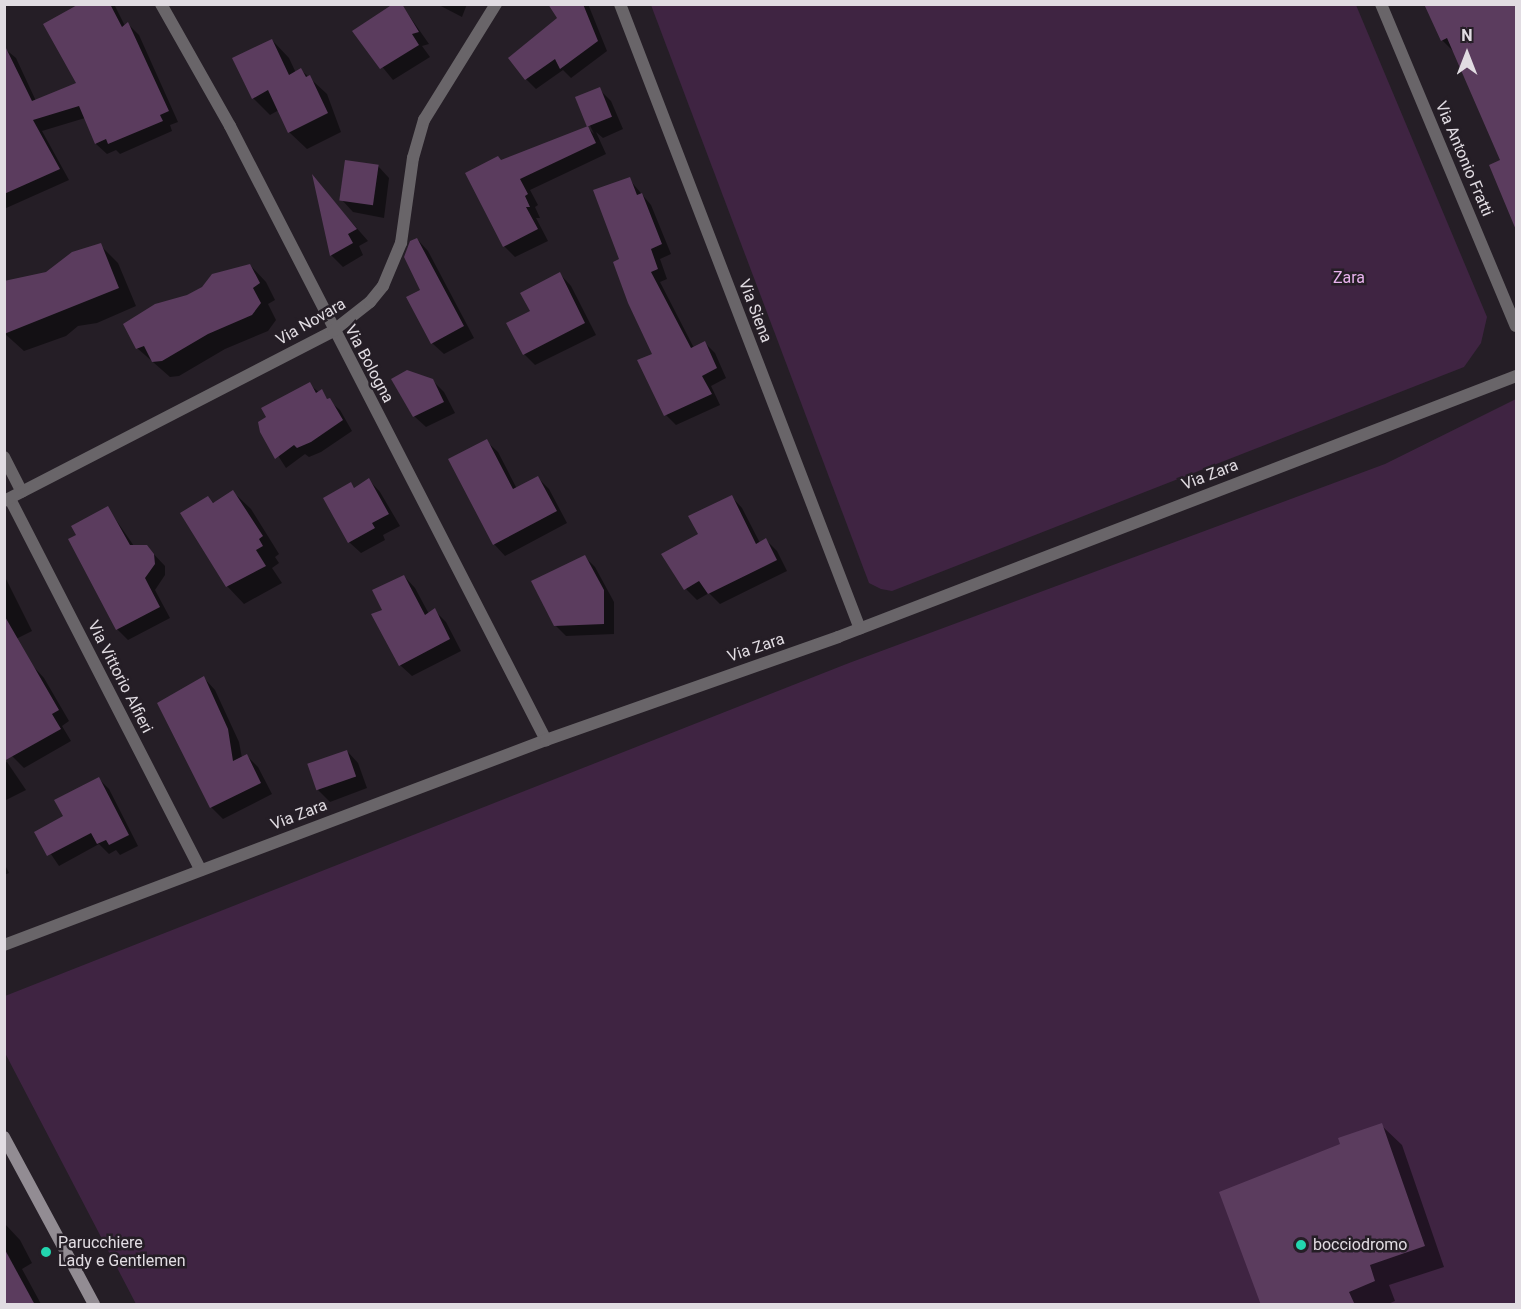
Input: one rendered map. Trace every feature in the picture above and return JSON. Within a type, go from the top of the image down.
[{"type":"street","name":"Via Bologna","points":[[161,4],[230,126],[333,331],[546,740]]},
{"type":"street","name":"Via Novara","points":[[7,500],[333,331],[370,302],[389,274],[401,243],[417,135],[432,102],[496,4]]},
{"type":"street","name":"Via Siena","points":[[620,4],[860,628]]},
{"type":"street","name":"Via Antonio Fratti","points":[[1381,4],[1516,326]]},
{"type":"street","name":"Via Zara","points":[[4,945],[546,740],[860,628],[1516,376]]},
{"type":"street","points":[[4,457],[22,492]]},
{"type":"street","name":"Via Vittorio Alfieri","points":[[7,500],[201,870]]},
{"type":"street","points":[[6,1146],[94,1305]]},
{"type":"green space","name":"Zara","points":[[651,5],[1356,5],[1487,317],[1481,343],[1464,367],[892,591],[881,589],[869,583]]},
{"type":"green space","points":[[1516,399],[1516,1304],[136,1304],[5,1053],[5,996],[849,663],[1385,464]]},
{"type":"building","points":[[79,4],[110,4],[122,27],[128,22],[169,111],[160,115],[163,121],[108,144],[106,139],[95,144],[79,106],[33,120],[60,169],[4,194],[4,44],[32,101],[76,83],[43,24]]},
{"type":"building","points":[[393,4],[402,4],[419,32],[412,34],[419,45],[380,69],[352,31]]},
{"type":"building","points":[[548,4],[583,4],[598,41],[560,69],[555,59],[525,80],[508,58],[557,18]]},
{"type":"building","points":[[1424,4],[1516,4],[1516,230],[1489,165],[1500,160],[1447,38],[1441,41]]},
{"type":"building","points":[[272,39],[289,75],[301,68],[306,77],[310,75],[328,113],[288,133],[268,90],[252,99],[232,58]]},
{"type":"building","points":[[600,87],[612,117],[587,127],[575,97]]},
{"type":"building","points":[[588,126],[596,143],[520,179],[528,194],[525,196],[530,207],[526,207],[538,229],[503,247],[465,173],[498,156],[501,160]]},
{"type":"building","points":[[345,160],[379,165],[373,205],[339,201]]},
{"type":"building","points":[[312,174],[357,229],[348,234],[353,243],[330,256]]},
{"type":"building","points":[[630,177],[637,195],[642,193],[662,244],[651,249],[658,269],[651,272],[691,348],[705,341],[717,368],[702,376],[712,394],[664,416],[637,360],[652,354],[628,303],[613,262],[619,259],[593,190]]},
{"type":"building","points":[[417,238],[464,326],[431,344],[406,297],[420,290],[404,257],[410,241]]},
{"type":"building","points":[[101,243],[119,288],[4,334],[4,281],[46,272],[72,252]]},
{"type":"building","points":[[250,264],[260,283],[253,288],[261,303],[252,315],[208,334],[162,361],[152,362],[144,346],[136,349],[123,324],[155,304],[187,295],[202,287],[212,274]]},
{"type":"building","points":[[560,272],[585,323],[523,355],[506,323],[530,311],[520,293]]},
{"type":"building","points":[[407,370],[433,379],[444,402],[413,417],[391,379]]},
{"type":"building","points":[[310,382],[316,393],[322,389],[327,399],[330,398],[343,420],[311,442],[297,448],[294,445],[275,459],[260,432],[258,422],[266,417],[261,408]]},
{"type":"building","points":[[487,439],[513,489],[538,476],[557,511],[493,545],[448,459]]},
{"type":"building","points":[[369,478],[389,514],[372,523],[375,528],[348,543],[323,498],[351,482],[354,488]]},
{"type":"building","points":[[233,490],[263,536],[259,539],[263,546],[256,550],[266,566],[226,587],[180,513],[208,496],[213,503]]},
{"type":"building","points":[[732,495],[756,544],[766,538],[777,560],[708,594],[699,581],[684,590],[661,554],[698,534],[688,516]]},
{"type":"building","points":[[108,506],[130,545],[147,545],[154,554],[155,564],[145,578],[160,607],[116,630],[68,539],[76,535],[71,526]]},
{"type":"building","points":[[585,555],[604,590],[604,624],[554,626],[531,581]]},
{"type":"building","points":[[404,575],[425,615],[435,608],[450,639],[399,666],[371,614],[382,610],[372,590]]},
{"type":"building","points":[[4,615],[59,710],[52,714],[61,729],[4,761]]},
{"type":"building","points":[[204,676],[228,729],[233,761],[247,754],[261,783],[210,808],[157,703]]},
{"type":"building","points":[[347,750],[356,776],[316,790],[307,764]]},
{"type":"building","points":[[99,777],[129,835],[109,845],[106,840],[97,844],[91,833],[47,856],[34,832],[63,816],[54,800]]},
{"type":"building","name":"bocciodromo","points":[[1382,1123],[1425,1246],[1370,1265],[1375,1281],[1349,1292],[1355,1305],[1261,1305],[1219,1192],[1340,1144],[1338,1138]]},
{"type":"building","points":[[4,1248],[35,1305],[4,1305]]},
{"type":"place","name":"bocciodromo","points":[[1301,1245]]},
{"type":"place","name":"Parucchiere Lady e Gentlemen","points":[[46,1252]]}]
